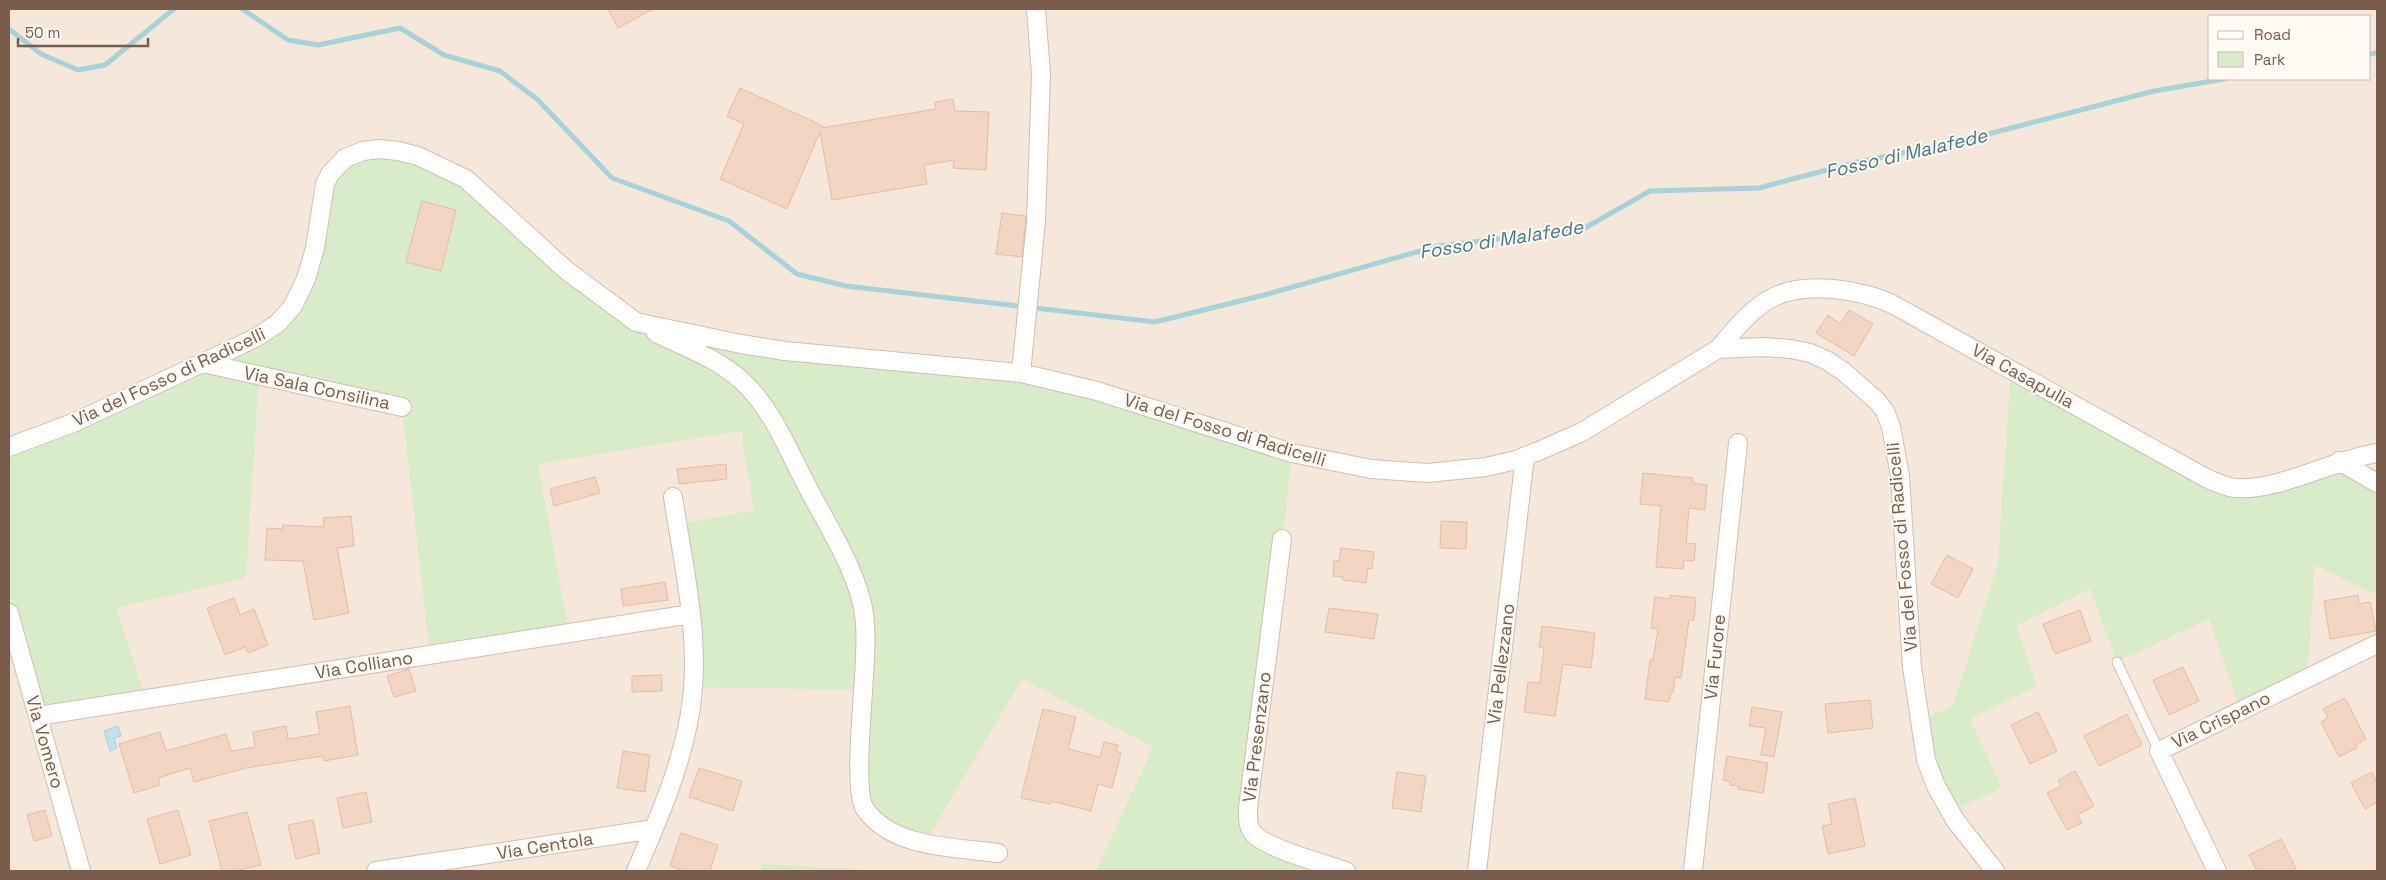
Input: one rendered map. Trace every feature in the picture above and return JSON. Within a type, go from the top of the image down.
[{"type":"street","points":[[1021,373],[1036,221],[1041,75],[1036,9]]},
{"type":"street","name":"Via del Fosso di Radicelli","points":[[9,447],[73,423],[203,363],[272,328],[289,312],[300,293],[311,264],[325,184],[330,174],[345,158],[363,151],[379,149],[418,156],[466,179],[566,270],[636,322],[741,344],[785,351],[1021,373],[1097,391],[1292,453],[1371,469],[1410,473],[1447,473],[1486,467],[1525,456],[1582,432],[1718,349],[1778,348],[1804,352],[1822,358],[1844,372],[1877,401],[1885,411],[1893,435],[1900,476],[1912,667],[1926,760],[1936,786],[1955,820],[1995,871]]},
{"type":"street","name":"Via Casapulla","points":[[1718,349],[1746,318],[1764,302],[1781,293],[1794,289],[1815,287],[1859,292],[1892,304],[2011,368],[2206,478],[2222,485],[2233,488],[2262,486],[2340,461],[2377,453]]},
{"type":"street","points":[[636,322],[720,365],[741,380],[751,390],[770,416],[847,562],[859,594],[865,620],[865,668],[858,786],[864,808],[881,825],[914,841],[998,853]]},
{"type":"street","name":"Via Sala Consilina","points":[[203,363],[402,407]]},
{"type":"street","name":"Via Furore","points":[[1693,871],[1738,443]]},
{"type":"street","name":"Via Pellezzano","points":[[1477,871],[1525,456]]},
{"type":"street","points":[[2340,461],[2377,483]]},
{"type":"street","points":[[636,871],[654,829],[679,759],[689,723],[693,687],[691,614],[673,496]]},
{"type":"street","name":"Via Presenzano","points":[[1282,540],[1248,808],[1249,825],[1253,833],[1267,843],[1346,871]]},
{"type":"street","name":"Via Vomero","points":[[9,613],[80,871]]},
{"type":"street","name":"Via Colliano","points":[[38,716],[691,614]]},
{"type":"street","name":"Via Crispano","points":[[2217,871],[2158,751],[2377,644]]},
{"type":"street","name":"Via Centola","points":[[376,871],[654,829]]},
{"type":"lane","points":[[2117,662],[2158,751]]},
{"type":"shaded area","points":[[9,9],[2377,9],[2377,871],[9,871]]},
{"type":"green space","points":[[363,151],[445,168],[636,322],[751,346],[1021,373],[1292,453],[1251,829],[1319,862],[1316,871],[1096,871],[1153,747],[1022,679],[925,843],[891,831],[858,786],[863,690],[693,687],[677,525],[754,510],[741,431],[538,464],[569,633],[430,655],[402,407],[259,375],[246,578],[116,608],[146,699],[38,716],[9,613],[9,436],[203,363],[294,322],[315,248],[325,184]]},
{"type":"green space","points":[[2011,368],[2233,488],[2339,461],[2377,483],[2377,595],[2315,565],[2307,678],[2241,711],[2209,619],[2117,662],[2090,589],[2016,626],[2037,686],[1970,719],[2002,788],[1950,812],[1919,720],[1953,706],[1998,563]]},
{"type":"green space","points":[[763,864],[889,871],[760,871]]},
{"type":"water","points":[[118,726],[121,736],[114,738],[117,748],[110,751],[104,731]]},
{"type":"building","points":[[608,9],[653,9],[618,28]]},
{"type":"building","points":[[740,88],[823,126],[822,128],[936,109],[935,102],[953,99],[955,111],[989,112],[986,170],[953,168],[954,160],[924,165],[927,184],[832,200],[820,132],[787,209],[720,179],[744,124],[727,116]]},
{"type":"building","points":[[422,201],[456,210],[441,271],[406,262]]},
{"type":"building","points":[[1002,213],[1026,216],[1022,257],[996,254]]},
{"type":"building","points":[[1849,310],[1873,324],[1854,356],[1816,333],[1828,315],[1840,324]]},
{"type":"building","points":[[726,464],[727,479],[679,484],[677,469]]},
{"type":"building","points":[[1643,473],[1693,478],[1693,483],[1707,485],[1705,510],[1689,508],[1686,543],[1696,544],[1694,561],[1684,560],[1683,569],[1656,567],[1661,506],[1640,504]]},
{"type":"building","points":[[595,477],[600,493],[554,506],[550,489]]},
{"type":"building","points":[[351,516],[354,546],[337,548],[349,613],[314,620],[303,561],[265,560],[267,528],[282,529],[283,525],[324,527],[323,518]]},
{"type":"building","points":[[1441,521],[1467,522],[1466,549],[1440,548]]},
{"type":"building","points":[[1341,548],[1374,552],[1372,569],[1368,568],[1366,583],[1343,580],[1343,577],[1333,576],[1334,560],[1339,561]]},
{"type":"building","points":[[1947,555],[1973,569],[1958,598],[1931,584]]},
{"type":"building","points":[[665,582],[668,600],[623,606],[621,589]]},
{"type":"building","points":[[1670,595],[1696,598],[1694,620],[1689,620],[1681,678],[1675,677],[1673,693],[1671,692],[1669,702],[1645,699],[1650,660],[1653,660],[1658,629],[1651,628],[1655,597],[1670,599]]},
{"type":"building","points":[[2358,595],[2359,604],[2370,602],[2376,631],[2330,639],[2324,601]]},
{"type":"building","points":[[234,598],[240,615],[254,609],[268,645],[248,653],[245,647],[225,655],[207,608]]},
{"type":"building","points":[[1329,608],[1378,614],[1374,639],[1325,632]]},
{"type":"building","points":[[2080,610],[2091,641],[2055,654],[2043,624]]},
{"type":"building","points":[[1542,626],[1595,633],[1591,668],[1563,664],[1555,716],[1524,712],[1528,682],[1540,683],[1544,648],[1539,647]]},
{"type":"building","points":[[2183,667],[2199,701],[2169,715],[2153,680]]},
{"type":"building","points":[[409,669],[416,691],[394,697],[387,676]]},
{"type":"building","points":[[662,675],[662,691],[632,692],[632,676]]},
{"type":"building","points":[[2345,698],[2366,739],[2356,745],[2357,748],[2339,757],[2321,722],[2328,718],[2323,709]]},
{"type":"building","points":[[1870,700],[1873,728],[1828,733],[1825,704]]},
{"type":"building","points":[[350,706],[358,755],[324,761],[323,756],[246,768],[194,782],[190,768],[158,778],[160,785],[134,793],[119,744],[160,732],[166,751],[226,734],[231,751],[255,747],[253,732],[286,726],[288,739],[320,734],[316,712]]},
{"type":"building","points":[[1752,707],[1782,712],[1774,757],[1761,755],[1766,728],[1749,726]]},
{"type":"building","points":[[1043,709],[1076,717],[1068,749],[1100,757],[1104,742],[1118,745],[1116,751],[1121,753],[1112,788],[1098,784],[1091,811],[1051,801],[1050,804],[1021,798]]},
{"type":"building","points":[[2038,712],[2057,751],[2030,764],[2011,725]]},
{"type":"building","points":[[2127,714],[2142,745],[2099,766],[2084,736]]},
{"type":"building","points":[[623,751],[650,755],[645,792],[617,788]]},
{"type":"building","points":[[1727,756],[1768,763],[1763,793],[1738,789],[1738,786],[1730,785],[1731,782],[1723,780]]},
{"type":"building","points":[[699,768],[742,781],[733,811],[689,797]]},
{"type":"building","points":[[2075,771],[2094,806],[2077,815],[2082,823],[2067,830],[2047,793],[2061,786],[2058,780]]},
{"type":"building","points":[[1397,772],[1426,776],[1421,812],[1392,808]]},
{"type":"building","points":[[2372,772],[2377,783],[2377,802],[2365,809],[2351,783]]},
{"type":"building","points":[[366,792],[372,822],[343,828],[337,798]]},
{"type":"building","points":[[1855,798],[1865,846],[1828,854],[1822,826],[1832,824],[1828,804]]},
{"type":"building","points":[[45,810],[52,836],[34,841],[27,815]]},
{"type":"building","points":[[178,810],[191,855],[160,864],[147,819]]},
{"type":"building","points":[[247,812],[261,865],[234,871],[222,871],[209,821]]},
{"type":"building","points":[[313,820],[320,853],[296,859],[288,825]]},
{"type":"building","points":[[681,833],[718,845],[710,871],[684,871],[670,866]]},
{"type":"building","points":[[2281,839],[2297,871],[2257,871],[2249,855]]},
{"type":"waterway","points":[[9,29],[41,54],[78,70],[105,65],[174,9]]},
{"type":"waterway","name":"Fosso di Malafede","points":[[242,9],[288,40],[318,45],[400,28],[444,55],[500,71],[538,100],[612,178],[729,221],[797,274],[846,286],[1155,322],[1268,294],[1438,246],[1583,229],[1650,191],[1759,188],[1857,162],[1953,143],[2154,91],[2218,80]]},
{"type":"waterway","name":"Fosso di Malafede","points":[[2371,54],[2377,53]]}]
